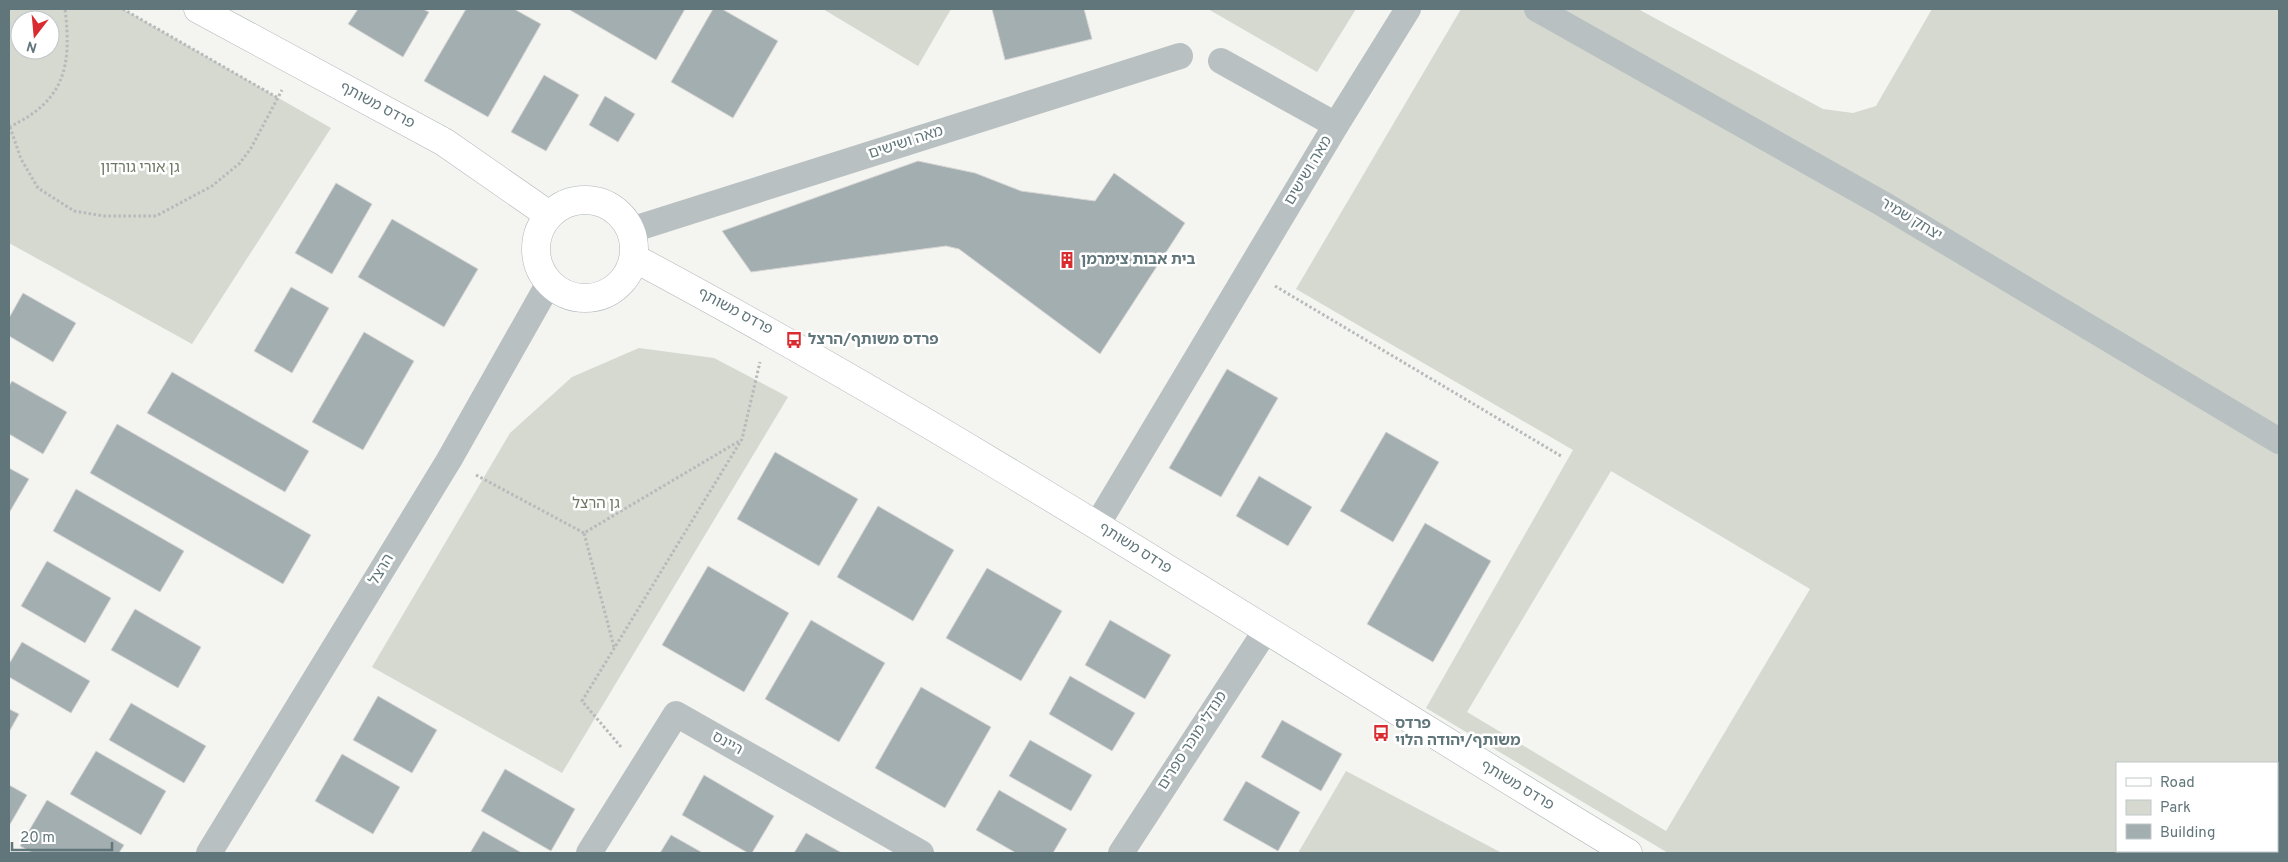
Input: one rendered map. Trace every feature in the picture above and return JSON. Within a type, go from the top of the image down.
[{"type":"street","name":"פרדס משותף","points":[[198,9],[444,142],[549,215]]},
{"type":"street","name":"מאה ושישים","points":[[1097,525],[1336,125],[1408,9]]},
{"type":"street","name":"יצחק שמיר","points":[[1537,9],[1883,204],[2279,441]]},
{"type":"street","name":"מאה ושישים","points":[[630,230],[1180,56]]},
{"type":"street","name":"מאה ושישים","points":[[1221,62],[1336,125]]},
{"type":"street","points":[[573,201],[600,202],[613,209],[623,218],[630,230],[634,244],[634,258],[629,272],[619,285],[606,294],[592,298],[576,297],[562,293],[549,283],[541,271],[536,257],[536,242],[541,228],[549,215],[573,201]]},
{"type":"street","name":"פרדס משותף","points":[[634,258],[767,330],[1097,525],[1628,853]]},
{"type":"street","name":"הרצל","points":[[209,853],[449,460],[549,283]]},
{"type":"street","name":"מנדלי מוכר ספרים","points":[[1121,853],[1266,630]]},
{"type":"street","name":"ריינס","points":[[589,853],[676,714],[922,853]]},
{"type":"path","points":[[65,9],[68,36],[67,62],[58,87],[43,107],[25,120],[9,127],[21,159],[38,188],[74,212],[104,216],[156,216],[212,186],[240,163],[251,148],[278,98],[123,9]]},
{"type":"path","points":[[1249,271],[1561,456]]},
{"type":"path","points":[[641,770],[582,701],[742,439],[767,330]]},
{"type":"path","points":[[584,533],[742,439]]},
{"type":"path","points":[[449,460],[584,533],[614,648]]},
{"type":"green space","name":"גן אורי גורדון","points":[[9,9],[123,9],[331,128],[192,344],[9,243]]},
{"type":"green space","points":[[823,9],[951,9],[918,66]]},
{"type":"green space","points":[[1208,9],[1356,9],[1317,72]]},
{"type":"green space","points":[[1461,9],[1638,9],[1823,109],[1853,113],[1876,106],[1932,9],[2279,9],[2279,853],[1668,853],[1426,708],[1573,450],[1296,289]],"holes":[[[1611,471],[1810,589],[1666,831],[1467,712]]]},
{"type":"green space","name":"גן הרצל","points":[[639,348],[714,358],[788,397],[562,773],[372,667],[510,433],[572,377]]},
{"type":"green space","points":[[1346,771],[1502,853],[1298,853]]},
{"type":"building","points":[[358,9],[423,9],[429,12],[403,57],[348,24]]},
{"type":"building","points":[[466,9],[514,9],[541,24],[488,117],[424,81]]},
{"type":"building","points":[[571,9],[685,9],[656,60]]},
{"type":"building","points":[[713,9],[722,9],[778,41],[733,118],[671,82]]},
{"type":"building","points":[[992,9],[1084,9],[1092,39],[1005,60]]},
{"type":"building","points":[[544,75],[579,95],[546,151],[511,132]]},
{"type":"building","points":[[605,96],[635,114],[618,142],[589,125]]},
{"type":"building","name":"בית אבות צימרמן","points":[[918,161],[975,173],[1021,191],[1095,201],[1114,173],[1185,223],[1100,354],[959,249],[946,246],[751,272],[722,231]]},
{"type":"building","points":[[336,183],[372,204],[332,274],[295,253]]},
{"type":"building","points":[[392,219],[478,269],[444,327],[358,277]]},
{"type":"building","points":[[291,287],[329,308],[292,373],[254,351]]},
{"type":"building","points":[[23,293],[76,323],[53,362],[9,336],[9,318]]},
{"type":"building","points":[[364,332],[414,361],[363,450],[312,422]]},
{"type":"building","points":[[1227,369],[1278,398],[1221,497],[1169,468]]},
{"type":"building","points":[[172,372],[309,451],[285,492],[147,413]]},
{"type":"building","points":[[12,381],[67,412],[43,454],[9,434],[9,386]]},
{"type":"building","points":[[117,424],[311,535],[283,584],[90,473]]},
{"type":"building","points":[[1386,432],[1439,462],[1393,542],[1340,511]]},
{"type":"building","points":[[775,452],[858,499],[819,566],[737,519]]},
{"type":"building","points":[[9,468],[29,479],[9,513]]},
{"type":"building","points":[[1259,476],[1312,507],[1288,546],[1236,516]]},
{"type":"building","points":[[76,489],[184,551],[160,592],[53,531]]},
{"type":"building","points":[[878,506],[954,550],[913,621],[837,577]]},
{"type":"building","points":[[1425,523],[1491,561],[1433,662],[1367,624]]},
{"type":"building","points":[[47,561],[111,598],[85,643],[21,606]]},
{"type":"building","points":[[708,566],[789,613],[744,692],[662,645]]},
{"type":"building","points":[[987,568],[1062,611],[1021,681],[946,638]]},
{"type":"building","points":[[135,609],[201,647],[178,688],[111,650]]},
{"type":"building","points":[[811,620],[885,663],[839,742],[765,699]]},
{"type":"building","points":[[1110,620],[1171,655],[1145,699],[1085,665]]},
{"type":"building","points":[[22,642],[90,681],[71,713],[9,677],[9,664]]},
{"type":"building","points":[[1070,676],[1135,713],[1112,751],[1049,714]]},
{"type":"building","points":[[921,687],[991,727],[945,808],[875,768]]},
{"type":"building","points":[[378,696],[437,730],[412,773],[353,740]]},
{"type":"building","points":[[131,703],[206,746],[184,783],[109,740]]},
{"type":"building","points":[[9,709],[19,714],[9,732]]},
{"type":"building","points":[[1282,720],[1342,754],[1321,791],[1261,757]]},
{"type":"building","points":[[1030,740],[1092,775],[1071,811],[1009,776]]},
{"type":"building","points":[[96,751],[166,791],[141,835],[70,794]]},
{"type":"building","points":[[342,754],[400,787],[373,834],[315,801]]},
{"type":"building","points":[[505,769],[575,809],[551,851],[481,811]]},
{"type":"building","points":[[704,775],[774,816],[752,853],[748,853],[682,815]]},
{"type":"building","points":[[1246,781],[1300,812],[1278,851],[1223,820]]},
{"type":"building","points":[[9,785],[27,795],[9,826]]},
{"type":"building","points":[[999,790],[1067,829],[1053,853],[1016,853],[976,830]]},
{"type":"building","points":[[47,800],[124,845],[119,853],[33,853],[20,846]]},
{"type":"building","points":[[483,831],[522,853],[470,853]]},
{"type":"building","points":[[806,833],[842,853],[794,853]]},
{"type":"building","points":[[671,835],[703,853],[660,853]]},
{"type":"place","name":"בית אבות צימרמן","points":[[1067,260]]},
{"type":"place","name":"פרדס משותף/הרצל","points":[[794,340]]},
{"type":"place","name":"פרדס משותף/יהודה הלוי","points":[[1381,733]]}]
